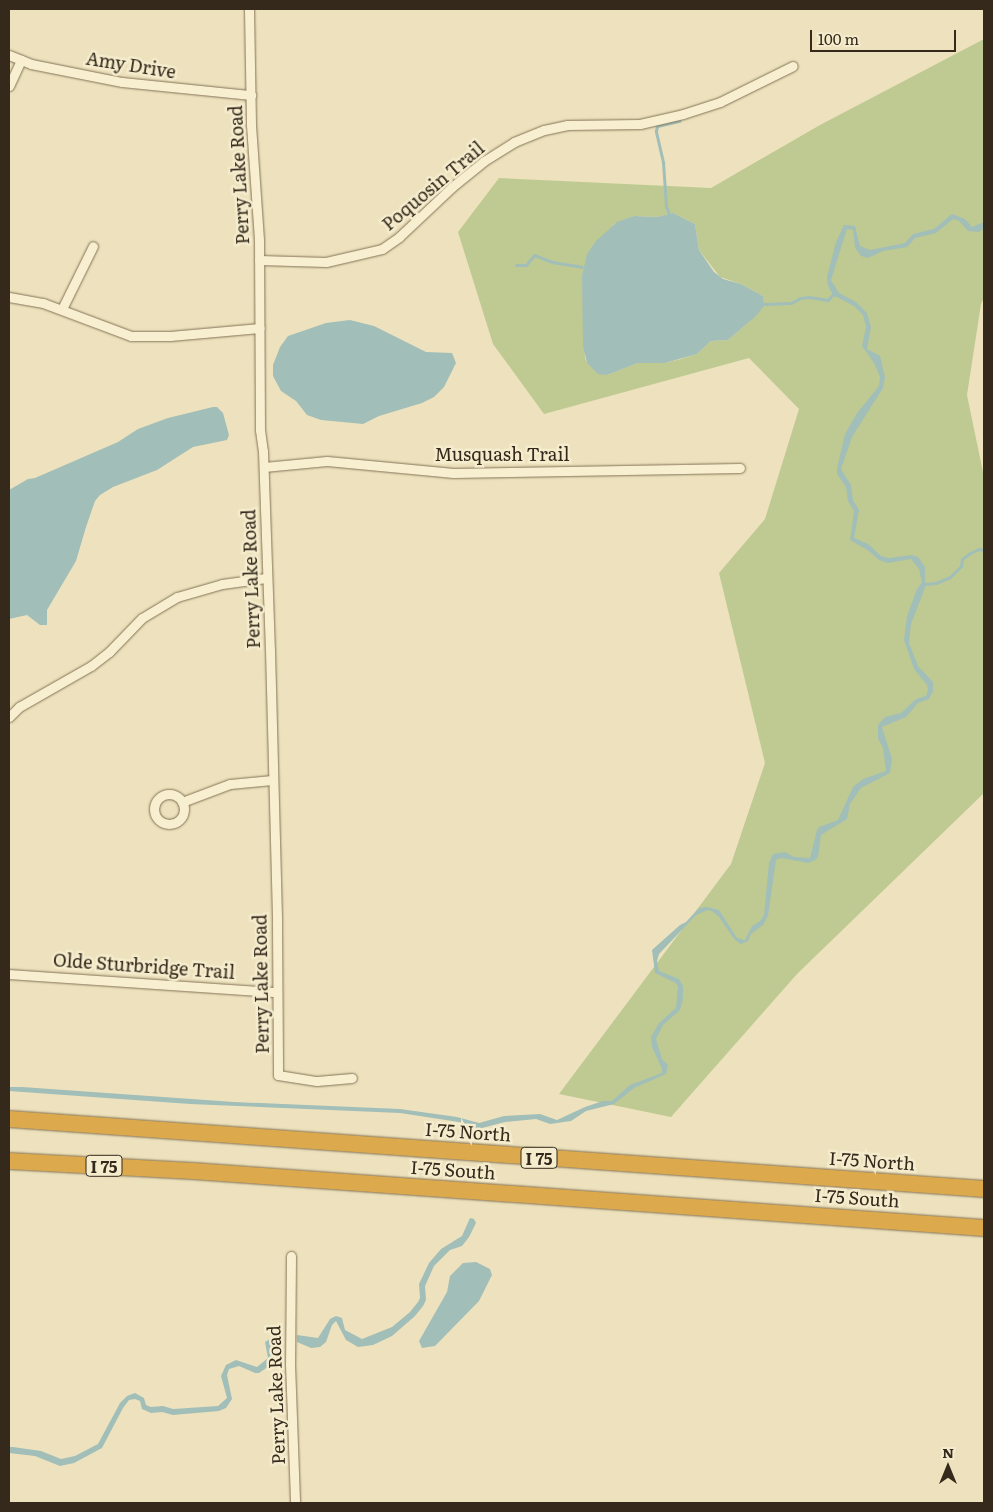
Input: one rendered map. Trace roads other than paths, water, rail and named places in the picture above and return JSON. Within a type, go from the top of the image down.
[{"type":"highway","name":"I-75 North","points":[[9,1119],[984,1189]]},
{"type":"highway","name":"I-75 South","points":[[9,1161],[192,1171],[984,1228]]},
{"type":"street","name":"Perry Lake Road","points":[[249,9],[259,260],[260,430],[264,467],[277,923],[278,1074],[316,1081],[352,1078]]},
{"type":"street","name":"Amy Drive","points":[[9,55],[72,73],[122,82],[251,95]]},
{"type":"street","points":[[9,86],[22,60]]},
{"type":"street","name":"Poquosin Trail","points":[[259,260],[326,262],[382,249],[399,237],[484,161],[514,142],[544,130],[567,125],[640,124],[683,114],[720,102],[792,66]]},
{"type":"street","points":[[62,309],[92,246]]},
{"type":"street","points":[[9,297],[28,299],[62,309],[110,329],[145,337],[260,328]]},
{"type":"street","name":"Musquash Trail","points":[[264,467],[327,461],[453,473],[740,468]]},
{"type":"street","points":[[9,717],[19,707],[91,666],[109,652],[142,618],[177,597],[222,584],[266,578]]},
{"type":"street","points":[[182,802],[230,784],[272,780]]},
{"type":"street","name":"Olde Sturbridge Trail","points":[[9,974],[276,992]]},
{"type":"street","name":"Perry Lake Road","points":[[291,1256],[290,1364],[295,1503]]},
{"type":"water","points":[[673,213],[695,224],[699,250],[714,272],[723,279],[741,284],[763,296],[764,306],[756,316],[728,340],[711,341],[697,354],[665,363],[638,363],[607,375],[598,374],[587,363],[583,346],[582,276],[587,254],[596,241],[617,222],[634,216],[657,217]]},
{"type":"water","points":[[952,214],[965,219],[972,227],[984,222],[984,229],[978,232],[968,231],[959,221],[953,219],[936,233],[915,238],[907,247],[883,251],[868,258],[861,256],[855,248],[853,230],[847,229],[831,280],[839,293],[856,302],[867,313],[871,327],[867,349],[880,356],[885,377],[883,388],[852,437],[841,469],[851,485],[853,500],[859,510],[854,538],[868,544],[881,556],[889,558],[912,555],[918,557],[925,567],[925,588],[911,624],[909,643],[918,666],[933,682],[933,691],[929,699],[918,703],[906,717],[882,727],[892,759],[890,773],[861,788],[850,804],[847,819],[821,835],[818,857],[809,863],[781,858],[776,860],[768,916],[763,925],[751,934],[748,941],[741,944],[735,940],[719,917],[708,910],[696,915],[659,954],[657,961],[659,971],[679,979],[683,986],[683,999],[680,1010],[663,1025],[656,1039],[662,1059],[668,1065],[666,1074],[634,1088],[614,1104],[586,1111],[571,1121],[550,1124],[536,1119],[505,1122],[478,1129],[459,1122],[400,1113],[190,1104],[9,1091],[9,1087],[22,1087],[234,1102],[400,1109],[457,1117],[479,1123],[504,1116],[540,1114],[557,1120],[585,1107],[603,1101],[612,1101],[630,1085],[662,1073],[652,1047],[651,1037],[659,1023],[676,1008],[678,987],[676,983],[655,973],[652,950],[686,922],[699,908],[707,907],[719,910],[737,938],[745,940],[752,926],[760,921],[764,915],[769,863],[773,854],[785,852],[794,857],[810,858],[817,830],[819,827],[838,820],[853,787],[863,779],[886,771],[883,748],[878,739],[878,725],[885,717],[901,713],[916,699],[926,696],[927,685],[914,669],[904,640],[907,616],[917,589],[922,582],[919,569],[911,559],[888,563],[879,560],[869,551],[850,540],[854,511],[848,501],[846,487],[837,474],[837,468],[845,434],[857,413],[879,386],[880,377],[874,363],[862,346],[866,327],[863,315],[854,306],[833,295],[828,286],[827,277],[836,242],[844,225],[855,226],[860,246],[870,250],[905,243],[913,234],[934,229]]},
{"type":"water","points":[[350,320],[374,326],[426,352],[452,353],[456,363],[444,387],[434,397],[422,403],[379,416],[363,424],[321,420],[307,415],[296,401],[281,391],[273,376],[273,365],[280,347],[288,336],[326,323]]},
{"type":"water","points":[[217,407],[223,413],[229,435],[227,440],[193,447],[157,470],[113,487],[100,495],[95,501],[76,561],[47,610],[47,625],[40,625],[27,615],[9,619],[9,490],[28,479],[35,478],[118,442],[138,429],[168,418]]},
{"type":"water","points":[[470,1218],[474,1219],[476,1223],[469,1237],[462,1246],[450,1250],[434,1266],[425,1286],[426,1300],[423,1306],[415,1316],[392,1336],[373,1345],[358,1347],[346,1340],[336,1321],[332,1325],[326,1342],[320,1347],[311,1348],[297,1342],[297,1335],[318,1338],[330,1319],[336,1316],[342,1318],[345,1330],[362,1339],[392,1327],[410,1312],[418,1302],[420,1298],[419,1284],[429,1263],[441,1249],[462,1236]]},
{"type":"water","points":[[476,1262],[490,1269],[492,1275],[479,1301],[435,1346],[422,1348],[419,1341],[447,1292],[450,1276],[463,1263]]},
{"type":"water","points":[[283,1335],[283,1341],[276,1342],[273,1346],[272,1364],[259,1373],[239,1366],[229,1369],[227,1375],[232,1399],[226,1408],[219,1411],[173,1415],[162,1412],[151,1413],[142,1409],[140,1401],[135,1399],[129,1400],[102,1448],[74,1463],[60,1466],[35,1456],[9,1453],[9,1447],[13,1447],[41,1451],[61,1459],[75,1456],[98,1444],[120,1403],[127,1396],[135,1393],[144,1398],[146,1405],[151,1407],[163,1406],[173,1409],[218,1406],[227,1398],[221,1376],[226,1365],[236,1360],[257,1367],[268,1358],[265,1342],[275,1336]]},
{"type":"waterway","points":[[669,214],[666,206],[663,162],[656,131],[657,126],[679,121]]},
{"type":"waterway","points":[[516,265],[526,265],[534,255],[552,262],[582,267]]},
{"type":"waterway","points":[[764,304],[791,303],[800,298],[809,297],[828,300],[833,294],[836,295]]},
{"type":"waterway","points":[[924,584],[936,583],[950,577],[961,566],[962,559],[979,549],[984,550]]}]
